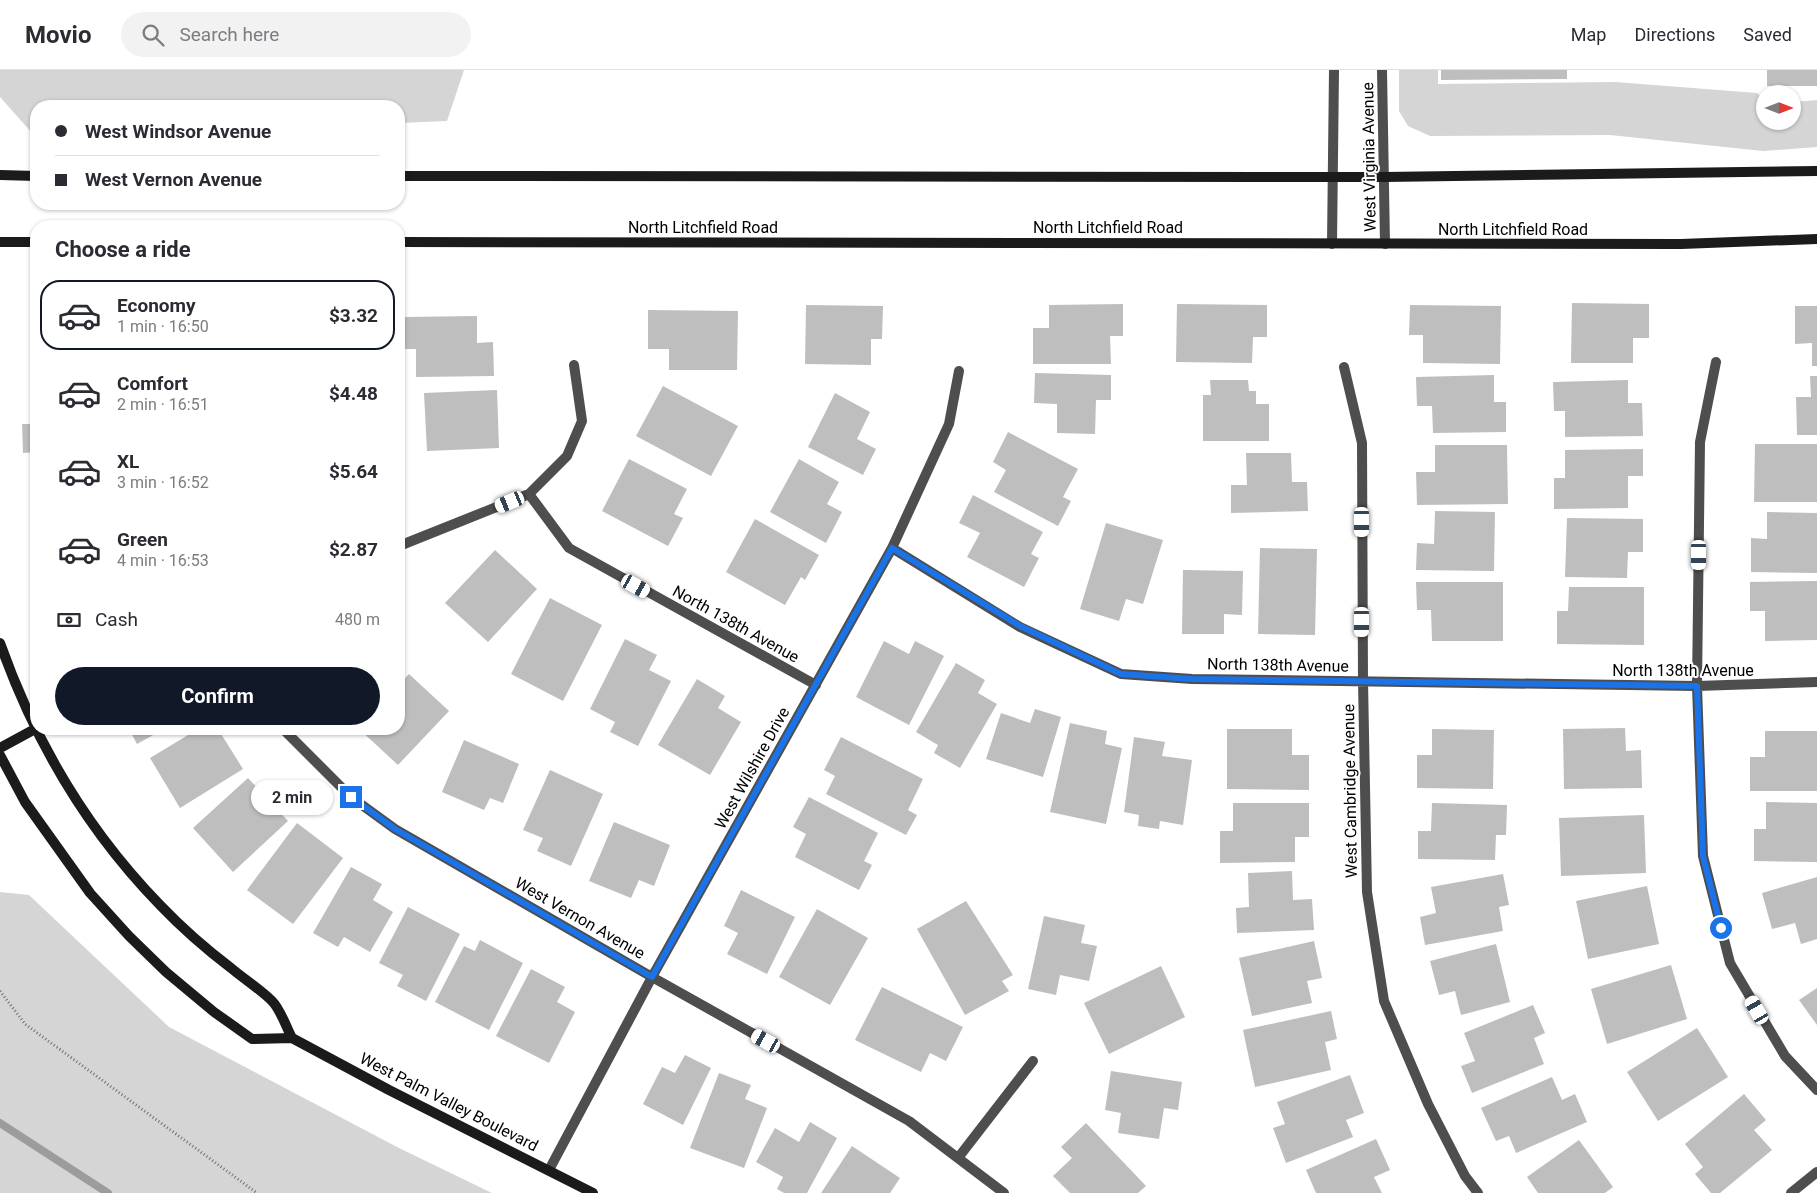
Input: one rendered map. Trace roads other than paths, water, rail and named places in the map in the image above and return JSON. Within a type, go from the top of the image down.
[{"type":"main road","points":[[405,176],[1384,177],[1817,171]]},
{"type":"main road","points":[[0,176],[30,176]]},
{"type":"main road","name":"North Litchfield Road","points":[[405,242],[1681,244],[1817,239]]},
{"type":"main road","points":[[0,242],[30,242]]},
{"type":"main road","points":[[0,643],[30,718]]},
{"type":"main road","points":[[0,748],[30,733]]},
{"type":"main road","points":[[38,735],[68,788],[128,870],[188,932],[273,1002],[292,1038]]},
{"type":"main road","name":"West Palm Valley Boulevard","points":[[0,755],[25,802],[90,893],[129,936],[166,972],[214,1012],[252,1039],[292,1038],[389,1090],[593,1193]]},
{"type":"street","name":"West Virginia Avenue","points":[[1332,244],[1334,70]]},
{"type":"street","name":"West Virginia Avenue","points":[[1382,70],[1385,244]]},
{"type":"street","points":[[1716,362],[1700,442],[1697,686],[1703,856],[1730,963],[1785,1056],[1817,1090]]},
{"type":"street","points":[[405,544],[529,494],[567,456],[582,421],[574,365]]},
{"type":"street","name":"West Cambridge Avenue","points":[[1344,367],[1362,443],[1362,681],[1367,892],[1384,1001],[1428,1104],[1465,1176],[1478,1193]]},
{"type":"street","name":"West Wilshire Drive","points":[[548,1170],[652,977],[892,548],[950,424],[959,371]]},
{"type":"street","name":"North 138th Avenue","points":[[529,494],[569,548],[816,685]]},
{"type":"street","name":"North 138th Avenue","points":[[892,548],[1020,626],[1121,674],[1192,679],[1697,686],[1817,682]]},
{"type":"street","name":"West Vernon Avenue","points":[[289,735],[351,797],[395,829],[908,1121],[1004,1193]]},
{"type":"street","points":[[958,1158],[1033,1060]]},
{"type":"street","points":[[1791,1193],[1817,1172]]},
{"type":"waterway","points":[[0,1123],[108,1193]]}]
